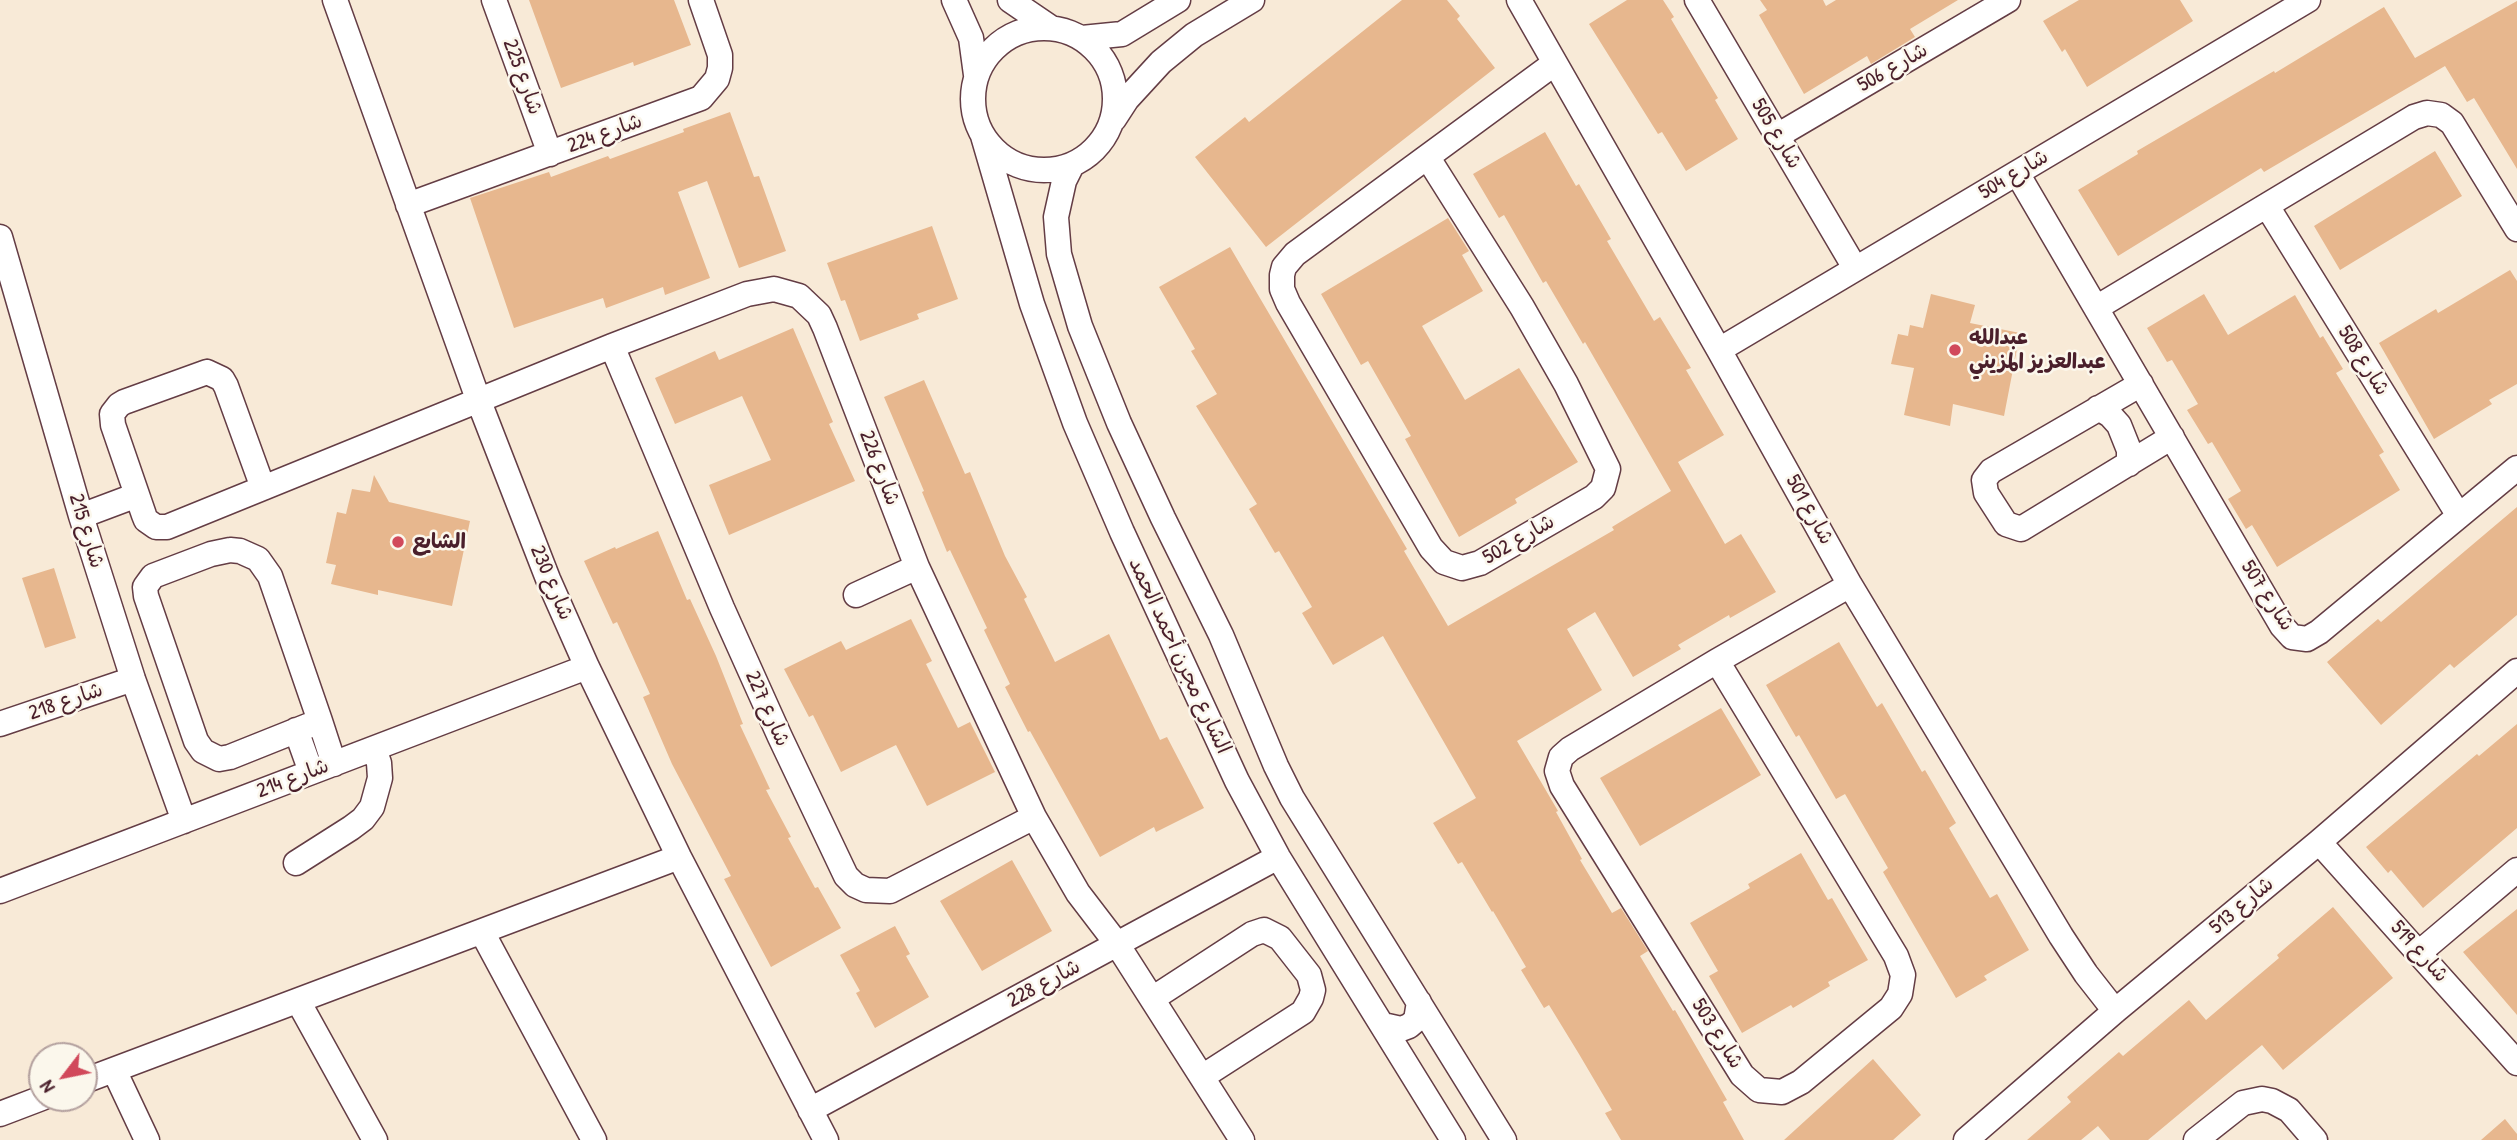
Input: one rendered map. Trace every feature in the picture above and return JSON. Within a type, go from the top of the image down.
[{"type":"street","name":"شارع 230","points":[[335,0],[478,399],[543,566],[587,667],[679,857],[826,1140]]},
{"type":"street","name":"شارع 225","points":[[494,0],[550,153]]},
{"type":"street","name":"شارع 224","points":[[408,205],[701,98],[710,90],[720,68],[720,55],[701,0]]},
{"type":"street","points":[[954,0],[971,38],[976,75],[973,96],[975,117],[983,136],[996,152],[1013,163],[1032,170],[1052,170],[1072,165],[1089,155],[1102,141],[1127,99],[1161,62],[1194,35],[1252,0]]},
{"type":"street","points":[[1010,0],[1051,28],[1082,38],[1122,34],[1178,0]]},
{"type":"street","name":"شارع 501","points":[[1519,0],[1850,585],[2067,946],[2115,1011]]},
{"type":"street","name":"شارع 505","points":[[1697,0],[1854,268]]},
{"type":"street","name":"شارع 506","points":[[1777,136],[2008,0]]},
{"type":"street","name":"شارع 504","points":[[1719,350],[2308,0]]},
{"type":"street","points":[[976,75],[988,54],[1006,38],[1035,28],[1051,28]]},
{"type":"street","points":[[1082,38],[1100,54],[1111,75],[1116,99],[1111,123]]},
{"type":"street","name":"شارع 502","points":[[1428,158],[1522,307],[1566,384],[1608,469],[1604,488],[1594,497],[1480,563],[1462,568],[1444,562],[1431,548],[1288,303],[1281,282],[1284,267],[1295,254],[1555,63]]},
{"type":"street","points":[[2096,308],[2414,117],[2433,113],[2448,118],[2456,128],[2517,229]]},
{"type":"street","name":"الشارع مجرن أحمد الحمد","points":[[983,136],[1032,304],[1075,423],[1122,532],[1237,781],[1278,857],[1453,1140]]},
{"type":"street","name":"الشارع مجرن أحمد الحمد","points":[[1072,165],[1058,199],[1056,236],[1059,254],[1080,326],[1129,447],[1221,635],[1276,765],[1313,834],[1504,1140]]},
{"type":"street","name":"شارع 507","points":[[2017,173],[2282,626],[2292,637],[2307,639],[2319,632],[2517,468]]},
{"type":"street","name":"شارع 508","points":[[2267,206],[2459,516]]},
{"type":"street","name":"شارع 215","points":[[0,237],[81,516],[132,679],[184,821]]},
{"type":"street","name":"شارع 226","points":[[263,488],[222,379],[207,372],[137,397],[115,409],[113,425],[136,495],[146,520],[162,528],[263,488],[478,399],[760,290],[774,289],[799,296],[819,315],[825,328],[917,567],[1034,817],[1078,892],[1117,944],[1242,1140]]},
{"type":"street","name":"شارع 227","points":[[612,346],[732,631],[846,876],[855,885],[866,890],[890,891],[1034,817]]},
{"type":"street","points":[[2141,384],[1991,471],[1984,481],[1986,493],[2006,524],[2021,528],[2172,437]]},
{"type":"street","points":[[2098,408],[2110,415],[2119,425],[2129,450],[2129,464]]},
{"type":"street","points":[[81,516],[136,495]]},
{"type":"street","points":[[320,721],[225,758],[213,757],[203,751],[196,741],[146,596],[145,587],[149,578],[220,551],[240,551],[258,559],[270,576],[320,721],[334,764]]},
{"type":"street","points":[[856,594],[917,567]]},
{"type":"street","name":"شارع 503","points":[[1717,661],[1896,956],[1903,975],[1900,994],[1891,1008],[1801,1082],[1782,1092],[1759,1090],[1742,1076],[1562,786],[1557,771],[1561,757],[1570,748],[1717,661],[1850,585]]},
{"type":"street","name":"شارع 214","points":[[0,891],[587,667]]},
{"type":"street","name":"شارع 513","points":[[1966,1140],[2517,671]]},
{"type":"street","name":"شارع 218","points":[[0,724],[132,679]]},
{"type":"street","points":[[296,730],[311,772]]},
{"type":"street","points":[[296,863],[351,828],[363,819],[372,807],[380,778],[374,748]]},
{"type":"street","points":[[1237,781],[1242,769],[1252,762],[1265,760],[1276,765]]},
{"type":"street","name":"شارع 519","points":[[2319,842],[2517,1063]]},
{"type":"street","points":[[98,1076],[679,857]]},
{"type":"street","name":"شارع 228","points":[[810,1110],[1278,857]]},
{"type":"street","points":[[2420,952],[2517,870]]},
{"type":"street","points":[[1152,999],[1252,934],[1264,930],[1280,938],[1308,975],[1312,983],[1311,999],[1303,1012],[1202,1077]]},
{"type":"street","points":[[482,932],[594,1140]]},
{"type":"street","points":[[298,1001],[375,1140]]},
{"type":"street","points":[[1383,1025],[1391,1029],[1409,1026],[1416,1020],[1419,1002]]},
{"type":"street","points":[[114,1070],[147,1140]]},
{"type":"street","points":[[2196,1140],[2234,1108],[2252,1100],[2262,1099],[2281,1104],[2289,1110],[2315,1140]]},
{"type":"street","points":[[0,1114],[28,1103]]},
{"type":"building","points":[[529,0],[674,0],[691,45],[561,88]]},
{"type":"building","points":[[1402,0],[1447,0],[1460,16],[1457,19],[1495,68],[1266,247],[1195,157],[1245,117],[1249,122]]},
{"type":"building","points":[[1627,0],[1663,0],[1738,139],[1686,171],[1662,132],[1658,134],[1589,24]]},
{"type":"building","points":[[1760,0],[1823,0],[1826,6],[1836,0],[1958,0],[1910,29],[1915,37],[1871,64],[1867,56],[1804,94],[1759,15],[1767,10]]},
{"type":"building","points":[[2079,0],[2180,0],[2193,21],[2087,87],[2065,49],[2062,52],[2043,21]]},
{"type":"building","points":[[2517,1],[2517,169],[2474,98],[2467,102],[2445,66],[2264,172],[2261,168],[2118,256],[2078,190],[2138,154],[2137,151],[2274,71],[2275,73],[2384,7],[2415,58]]},
{"type":"building","points":[[730,112],[754,177],[759,176],[786,251],[739,268],[707,181],[678,192],[710,278],[665,295],[663,287],[606,308],[603,298],[514,328],[470,198],[549,172],[551,177],[608,156],[610,159]]},
{"type":"building","points":[[1545,132],[1611,239],[1607,241],[1654,321],[1660,317],[1691,368],[1686,370],[1724,435],[1678,462],[1725,544],[1741,534],[1776,592],[1730,618],[1729,615],[1678,645],[1681,649],[1633,677],[1595,612],[1567,629],[1602,690],[1517,741],[1558,811],[1556,812],[1582,859],[1580,860],[1612,913],[1621,908],[1648,951],[1640,956],[1727,1100],[1723,1102],[1744,1140],[1621,1140],[1605,1113],[1612,1110],[1579,1054],[1549,1005],[1544,1008],[1521,970],[1526,967],[1493,911],[1462,862],[1458,864],[1433,823],[1476,798],[1383,636],[1333,665],[1302,613],[1312,607],[1279,551],[1275,553],[1249,509],[1257,504],[1196,406],[1217,394],[1191,351],[1195,349],[1159,287],[1230,247],[1407,549],[1404,551],[1448,626],[1614,530],[1612,527],[1671,491],[1585,342],[1583,344],[1546,281],[1543,283],[1504,215],[1499,218],[1473,174]]},
{"type":"building","points":[[2435,151],[2462,196],[2340,270],[2314,226]]},
{"type":"building","points":[[1448,218],[1469,251],[1462,255],[1483,291],[1422,326],[1465,400],[1519,368],[1578,462],[1515,499],[1517,503],[1459,537],[1405,439],[1411,436],[1368,361],[1361,365],[1321,294]]},
{"type":"building","points":[[932,226],[958,299],[917,314],[919,319],[860,341],[845,300],[841,301],[827,263]]},
{"type":"building","points":[[2510,270],[2517,281],[2517,384],[2489,400],[2492,404],[2434,439],[2379,343],[2436,309],[2438,313]]},
{"type":"building","name":"عبدالله عبدالعزيز المزيني","points":[[1931,294],[1975,305],[1970,323],[2020,333],[2004,416],[1953,404],[1950,426],[1904,415],[1914,368],[1891,364],[1898,334],[1908,336],[1910,325],[1923,328]]},
{"type":"building","points":[[2204,294],[2228,335],[2295,295],[2320,338],[2323,336],[2343,369],[2336,373],[2384,452],[2379,455],[2400,490],[2277,567],[2252,525],[2246,529],[2228,499],[2241,491],[2212,442],[2208,444],[2187,410],[2198,404],[2172,360],[2167,362],[2147,328]]},
{"type":"building","points":[[793,328],[833,422],[829,424],[855,481],[729,535],[709,485],[771,460],[742,396],[675,424],[655,378],[715,351],[719,360]]},
{"type":"building","points":[[924,380],[965,474],[970,472],[1005,556],[1027,597],[1024,599],[1055,662],[1109,634],[1160,740],[1167,737],[1204,808],[1156,832],[1154,827],[1100,857],[1005,687],[1010,684],[984,630],[987,628],[950,550],[947,552],[884,397]]},
{"type":"building","name":"الشايع","points":[[374,475],[389,502],[470,521],[452,606],[378,590],[378,595],[331,584],[336,565],[326,563],[337,512],[346,514],[352,489],[370,492]]},
{"type":"building","points":[[2517,507],[2517,615],[2454,668],[2450,664],[2381,725],[2327,662],[2378,619],[2381,622]]},
{"type":"building","points":[[658,531],[687,600],[690,599],[716,656],[743,724],[740,725],[770,789],[766,790],[791,837],[788,838],[815,888],[818,887],[841,928],[771,967],[724,879],[731,876],[672,764],[643,697],[650,694],[617,622],[613,624],[584,561]]},
{"type":"building","points":[[54,568],[76,638],[45,648],[22,578]]},
{"type":"building","points":[[911,619],[932,661],[926,664],[958,728],[970,722],[995,772],[927,806],[896,745],[841,772],[813,715],[809,717],[784,669],[841,641],[846,650]]},
{"type":"building","points":[[1839,642],[1877,707],[1882,703],[1922,772],[1925,770],[1956,823],[1949,828],[1990,898],[1997,894],[2029,950],[1984,976],[1987,980],[1956,998],[1883,872],[1888,868],[1845,794],[1836,799],[1766,685]]},
{"type":"building","points":[[1721,708],[1761,775],[1640,846],[1600,778]]},
{"type":"building","points":[[2517,724],[2517,828],[2423,908],[2391,870],[2388,873],[2366,847]]},
{"type":"building","points":[[1801,853],[1828,900],[1832,898],[1868,960],[1828,982],[1830,986],[1793,1008],[1791,1005],[1742,1033],[1709,976],[1718,971],[1690,923],[1750,888],[1748,884]]},
{"type":"building","points":[[1012,860],[1052,931],[982,971],[940,901]]},
{"type":"building","points":[[2333,907],[2393,978],[2283,1070],[2262,1045],[2148,1140],[2110,1140],[2098,1126],[2081,1140],[2027,1140],[2071,1102],[2067,1097],[2119,1052],[2123,1056],[2189,1000],[2206,1020],[2279,958],[2277,955]]},
{"type":"building","points":[[2517,909],[2517,1015],[2463,952]]},
{"type":"building","points":[[895,926],[910,954],[906,956],[929,997],[875,1028],[856,993],[860,991],[840,955]]},
{"type":"building","points":[[1873,1059],[1921,1115],[1893,1140],[1784,1140]]},
{"type":"building","points":[[2505,1119],[2517,1134],[2517,1140],[2481,1140]]},
{"type":"place","name":"عبدالله عبدالعزيز المزيني","points":[[1955,350]]},
{"type":"place","name":"الشايع","points":[[398,542]]}]
